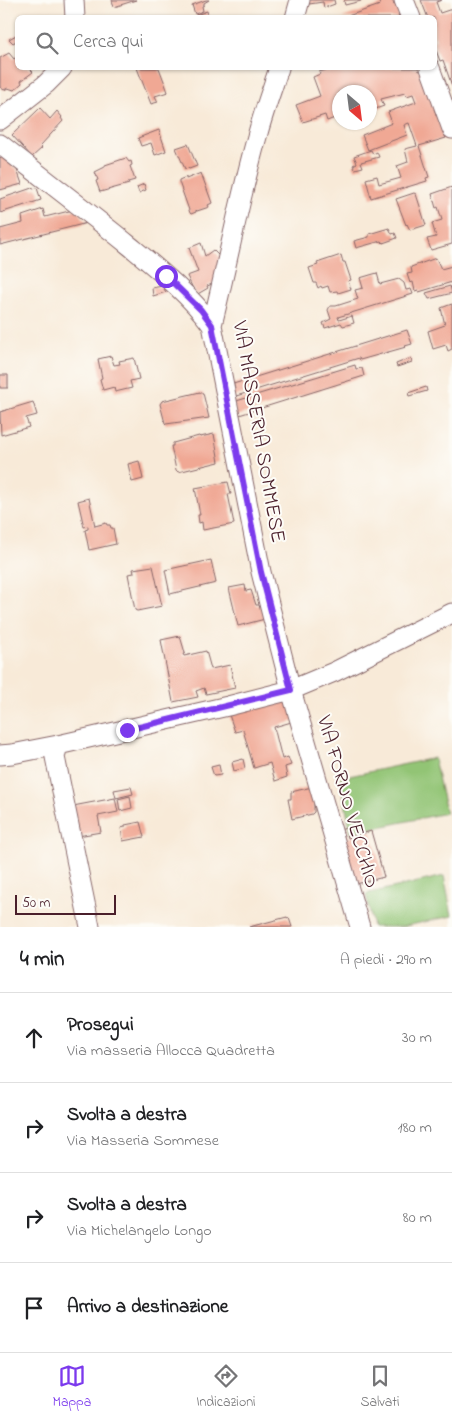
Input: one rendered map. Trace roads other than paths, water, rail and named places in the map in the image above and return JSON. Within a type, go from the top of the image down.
[{"type":"street","points":[[74,0],[76,15]]},
{"type":"street","points":[[296,15],[300,0]]},
{"type":"street","points":[[404,0],[410,15]]},
{"type":"street","points":[[0,120],[46,84],[60,70]]},
{"type":"street","name":"VIA MASSERIA SOMMESE","points":[[278,70],[258,132],[212,325],[261,572],[291,690]]},
{"type":"street","points":[[431,70],[452,130]]},
{"type":"street","points":[[0,144],[107,227],[166,276],[201,310],[212,325]]},
{"type":"street","points":[[0,755],[58,745],[291,690],[334,672],[452,614]]},
{"type":"street","name":"VIA FORNO VECCHIO","points":[[291,690],[360,927]]},
{"type":"street","points":[[58,745],[55,757],[90,927]]}]
